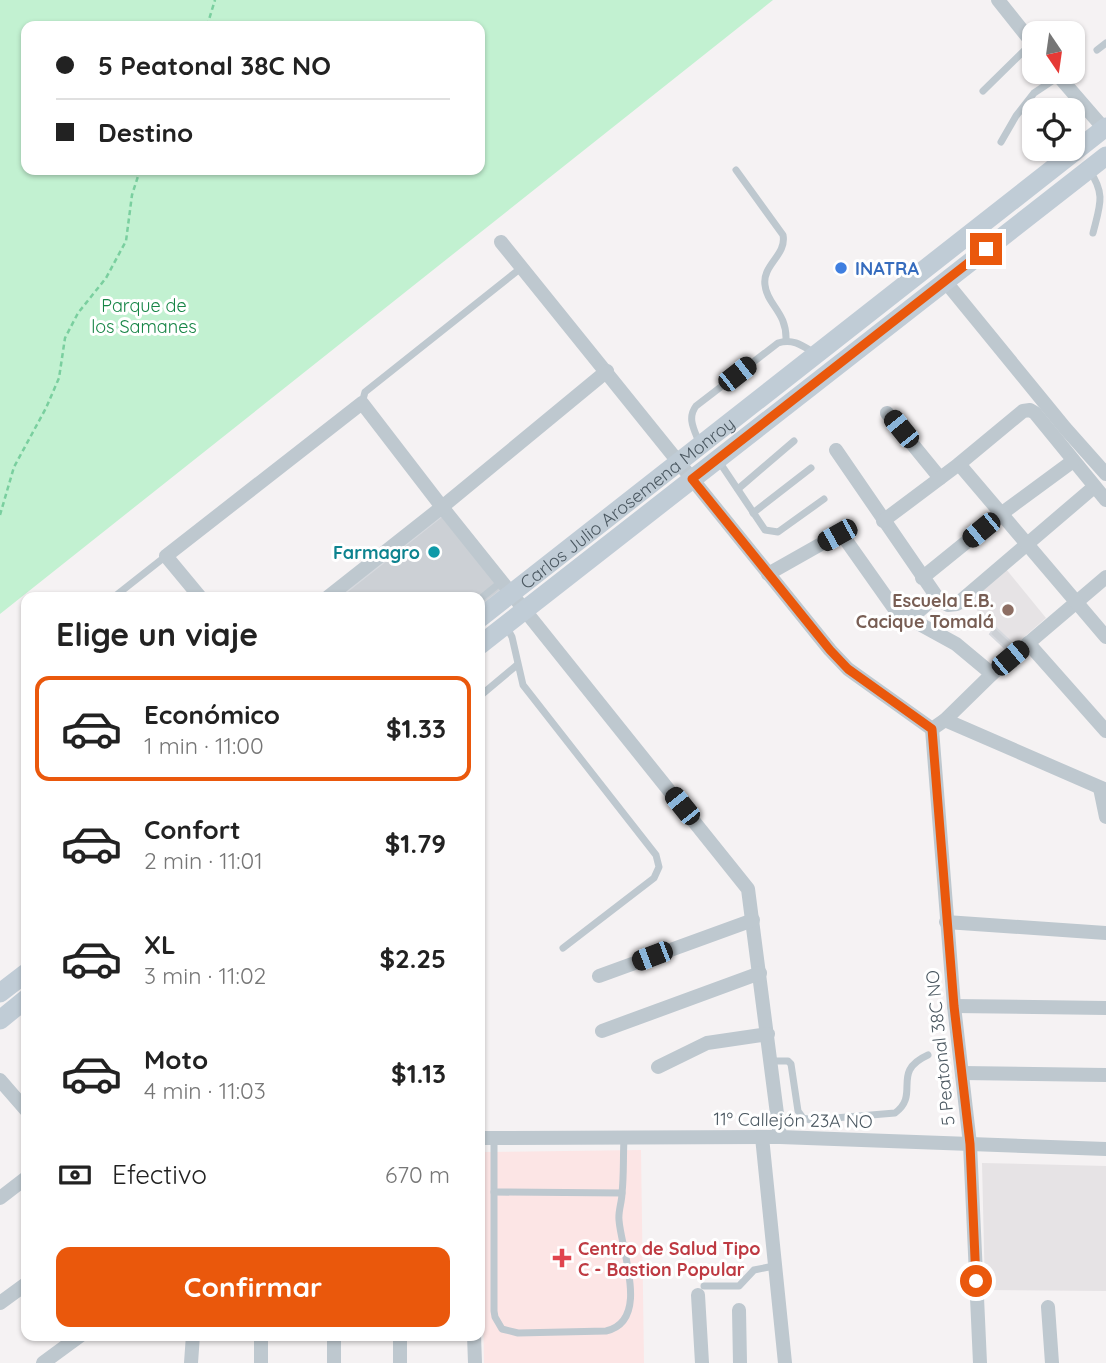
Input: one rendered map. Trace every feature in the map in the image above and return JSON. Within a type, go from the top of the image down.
[{"type":"main road","name":"Carlos Julio Arosemena Monroy","points":[[485,612],[507,587],[679,463],[1105,129]]},
{"type":"main road","name":"Carlos Julio Arosemena Monroy","points":[[485,641],[1106,156]]},
{"type":"main road","points":[[0,993],[21,977]]},
{"type":"main road","points":[[0,1020],[21,1003]]},
{"type":"street","points":[[998,0],[1022,30]]},
{"type":"street","points":[[1066,84],[1105,129]]},
{"type":"street","points":[[501,242],[848,669],[932,729],[945,720],[992,674],[1106,578]]},
{"type":"street","points":[[945,281],[1106,474]]},
{"type":"street","points":[[334,592],[607,371]]},
{"type":"street","points":[[196,592],[166,556],[362,403],[748,889],[780,1137]]},
{"type":"street","points":[[883,521],[959,464],[1023,411],[1030,410],[1106,500]]},
{"type":"street","points":[[887,412],[940,478]]},
{"type":"street","points":[[836,450],[922,578],[936,596],[948,605],[957,604],[1094,486]]},
{"type":"street","points":[[922,578],[1001,514],[1073,461]]},
{"type":"street","points":[[959,464],[1106,637]]},
{"type":"street","points":[[768,573],[837,535],[843,536],[896,611],[956,644],[992,674]]},
{"type":"street","points":[[910,620],[936,596]]},
{"type":"street","points":[[1028,643],[1106,730]]},
{"type":"street","points":[[945,720],[1103,789],[1106,817]]},
{"type":"street","name":"5 Peatonal 38C NO","points":[[932,729],[946,922],[970,1144],[980,1363]]},
{"type":"street","points":[[599,976],[753,920]]},
{"type":"street","points":[[946,922],[1106,933]]},
{"type":"street","points":[[602,1031],[760,973]]},
{"type":"street","points":[[954,1006],[1106,1008]]},
{"type":"street","points":[[658,1067],[706,1043],[768,1034]]},
{"type":"street","points":[[962,1073],[1106,1075]]},
{"type":"street","points":[[0,1080],[21,1104]]},
{"type":"street","points":[[762,1137],[785,1363]]},
{"type":"street","name":"11º Callejón 23A NO","points":[[486,1138],[780,1137],[1106,1149]]},
{"type":"street","points":[[0,1198],[21,1182]]},
{"type":"street","points":[[0,1303],[21,1288]]},
{"type":"street","points":[[701,1290],[702,1363]]},
{"type":"street","points":[[1048,1307],[1052,1363]]},
{"type":"street","points":[[738,1310],[740,1363]]},
{"type":"street","points":[[43,1363],[73,1341]]},
{"type":"street","points":[[191,1363],[193,1341]]},
{"type":"street","points":[[261,1341],[261,1363]]},
{"type":"street","points":[[334,1341],[334,1363]]},
{"type":"street","points":[[400,1341],[400,1363]]},
{"type":"street","points":[[474,1341],[475,1363]]},
{"type":"lane","points":[[1097,50],[1106,43]]},
{"type":"lane","points":[[983,91],[1022,54]]},
{"type":"lane","points":[[1001,142],[1016,116],[1045,84]]},
{"type":"lane","points":[[1088,169],[1099,183],[1102,193],[1093,233]]},
{"type":"lane","points":[[737,170],[783,235],[785,243],[765,277],[764,285],[784,320],[786,340]]},
{"type":"lane","points":[[362,403],[365,391],[521,268]]},
{"type":"lane","points":[[700,445],[691,420],[696,406],[778,343],[794,341],[816,355]]},
{"type":"lane","points":[[738,489],[794,441]]},
{"type":"lane","points":[[718,459],[765,530],[778,532],[824,499]]},
{"type":"lane","points":[[753,513],[811,468]]},
{"type":"lane","points":[[120,592],[166,556]]},
{"type":"lane","points":[[485,596],[507,587]]},
{"type":"lane","points":[[505,625],[512,637],[523,685],[656,855],[659,867],[654,878],[563,948]]},
{"type":"lane","points":[[485,692],[517,665]]},
{"type":"lane","points":[[771,1061],[788,1061],[791,1064],[798,1111],[803,1118],[811,1120],[895,1113],[903,1107],[910,1066],[928,1055]]},
{"type":"lane","points":[[486,1138],[494,1192],[495,1317],[502,1329],[518,1333],[606,1331],[621,1325],[628,1311],[630,1290],[619,1218],[624,1139]]},
{"type":"lane","points":[[494,1192],[622,1193]]},
{"type":"lane","points":[[701,1290],[738,1286],[754,1269],[775,1266]]},
{"type":"path","points":[[209,21],[215,0]]},
{"type":"path","points":[[0,515],[14,467],[59,379],[65,338],[78,313],[106,278],[125,240],[132,195],[138,175]]},
{"type":"shaded area","name":"Escuela E.B. Cacique Tomalá","points":[[1006,569],[1046,618],[1015,645],[968,602]]},
{"type":"shaded area","name":"Centro de Salud Tipo C - Bastion Popular","points":[[641,1150],[644,1363],[484,1363],[485,1152]]},
{"type":"shaded area","points":[[982,1163],[1106,1166],[1106,1291],[985,1290]]},
{"type":"green space","name":"Parque de los Samanes","points":[[0,0],[773,0],[28,592],[21,592],[21,597],[0,614]]},
{"type":"building","name":"Farmagro","points":[[442,516],[502,589],[485,603],[485,592],[346,592]]},
{"type":"building","points":[[995,627],[1015,646],[1008,651],[990,634]]},
{"type":"place","name":"INATRA","points":[[841,268]]},
{"type":"place","name":"Farmagro","points":[[434,552]]},
{"type":"place","name":"Escuela E.B. Cacique Tomalá","points":[[1008,610]]},
{"type":"place","name":"Centro de Salud Tipo C - Bastion Popular","points":[[562,1258]]},
{"type":"route","points":[[976,1281],[970,1144],[946,922],[932,729],[848,669],[692,479],[986,249]]}]
